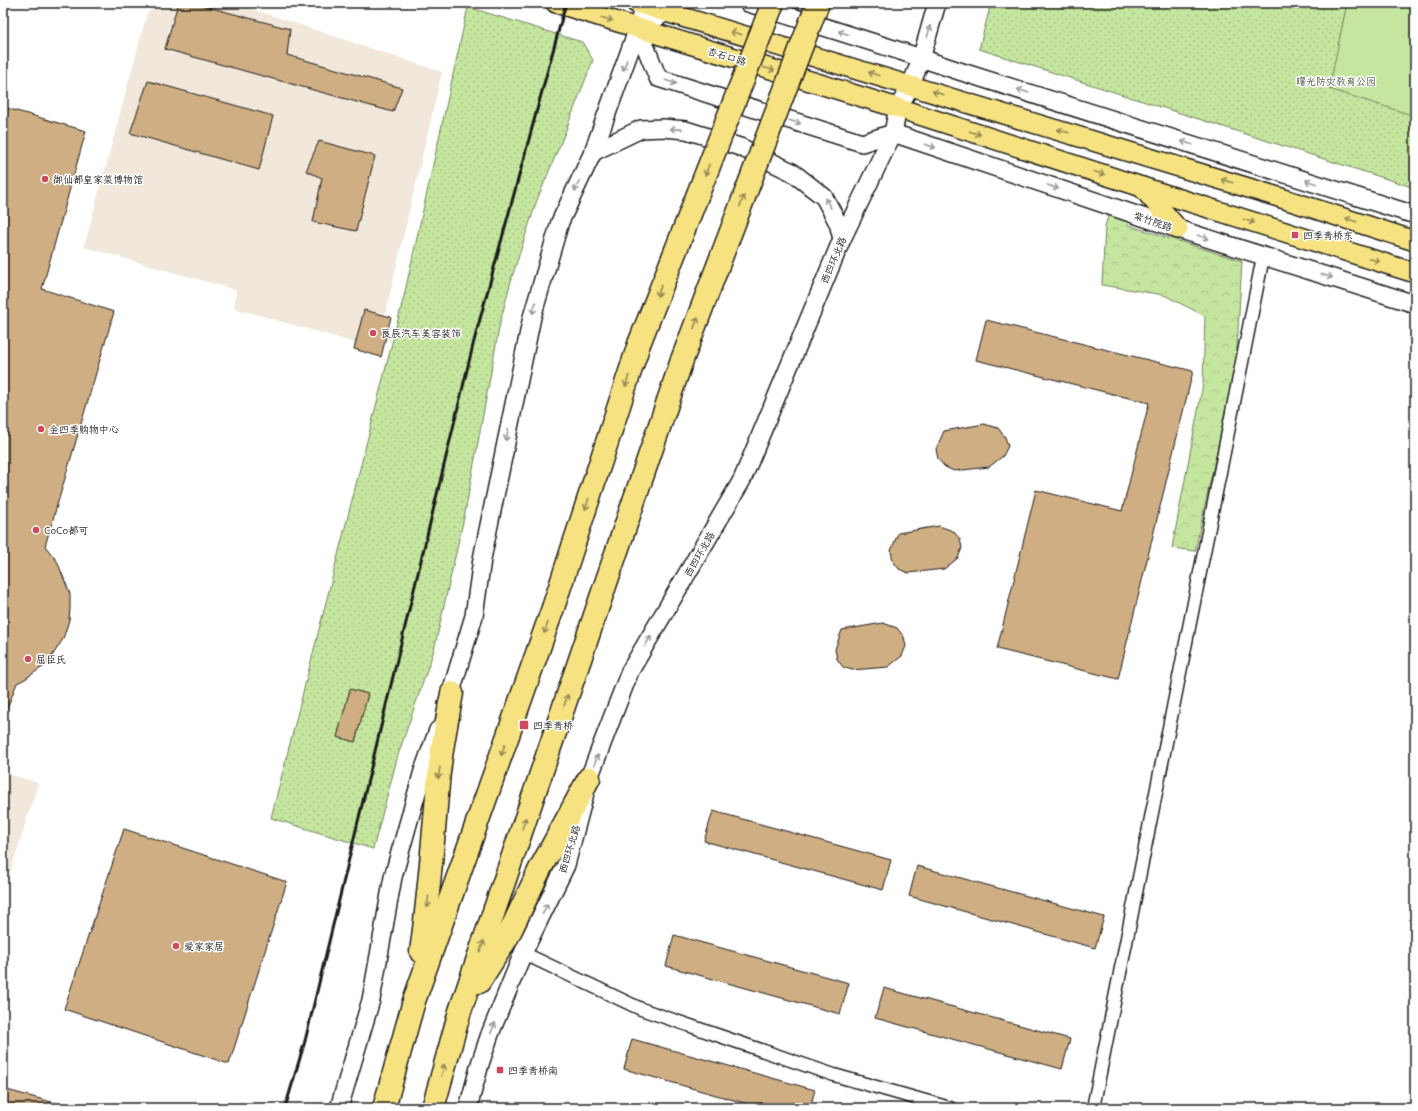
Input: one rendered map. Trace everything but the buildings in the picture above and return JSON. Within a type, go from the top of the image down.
[{"type":"highway","points":[[384,1108],[414,1001],[553,608],[639,344],[772,3]]},
{"type":"highway","points":[[433,1108],[460,1011],[682,360],[818,3]]},
{"type":"highway","points":[[414,1001],[427,912],[438,782],[452,693]]},
{"type":"highway","points":[[460,1011],[507,938],[540,869],[589,778]]},
{"type":"main road","name":"杏石口路","points":[[556,3],[898,108]]},
{"type":"main road","points":[[642,4],[669,8],[911,85],[1275,196],[1415,241]]},
{"type":"main road","points":[[898,108],[1415,273]]},
{"type":"main road","points":[[1142,187],[1178,229]]},
{"type":"street","points":[[748,3],[1415,215]]},
{"type":"street","name":"西四环北路","points":[[468,1108],[490,1034],[523,953],[566,865],[589,778],[630,671],[742,480],[842,239],[893,133],[898,108],[911,85],[921,59],[937,3]]},
{"type":"street","points":[[339,1108],[371,1000],[393,877],[424,771],[452,693],[474,616],[482,559],[532,317],[560,222],[593,152],[638,28],[642,4]]},
{"type":"street","points":[[638,28],[669,8]]},
{"type":"street","points":[[638,28],[658,78],[862,143],[893,133]]},
{"type":"street","points":[[593,152],[641,129],[663,128],[686,130],[740,146],[792,172],[824,197],[838,223],[842,239]]},
{"type":"street","name":"紫竹院路","points":[[893,133],[1263,257],[1415,304]]},
{"type":"street","points":[[1093,1108],[1263,257]]},
{"type":"street","points":[[523,953],[641,1009],[834,1075],[950,1108]]},
{"type":"shaded area","points":[[157,3],[234,3],[442,72],[377,349],[234,308],[236,290],[84,247],[147,14]]},
{"type":"shaded area","points":[[3,772],[38,783],[3,895]]},
{"type":"green space","name":"曙光防灾教育公园","points":[[991,3],[1415,3],[1415,188],[979,49]]},
{"type":"green space","points":[[1347,3],[1415,3],[1415,116],[1329,89]]},
{"type":"green space","points":[[468,7],[582,42],[593,60],[537,200],[512,277],[500,323],[465,513],[434,650],[398,755],[373,849],[271,818],[404,296]]},
{"type":"green space","points":[[1110,210],[1127,216],[1128,225],[1242,261],[1236,364],[1195,551],[1172,548],[1203,384],[1205,316],[1164,295],[1102,285],[1105,226]]},
{"type":"railway","points":[[285,1108],[305,1041],[474,341],[566,3]]},
{"type":"place","name":"御仙都皇家菜博物馆","points":[[45,179]]},
{"type":"place","name":"四季青桥东","points":[[1295,235]]},
{"type":"place","name":"良辰汽车美容装饰","points":[[373,333]]},
{"type":"place","name":"金四季购物中心","points":[[41,429]]},
{"type":"place","name":"CoCo都可","points":[[36,530]]},
{"type":"place","name":"屈臣氏","points":[[28,659]]},
{"type":"place","name":"四季青桥","points":[[524,725]]},
{"type":"place","name":"爱家家居","points":[[176,946]]},
{"type":"place","name":"四季青桥南","points":[[500,1070]]}]
